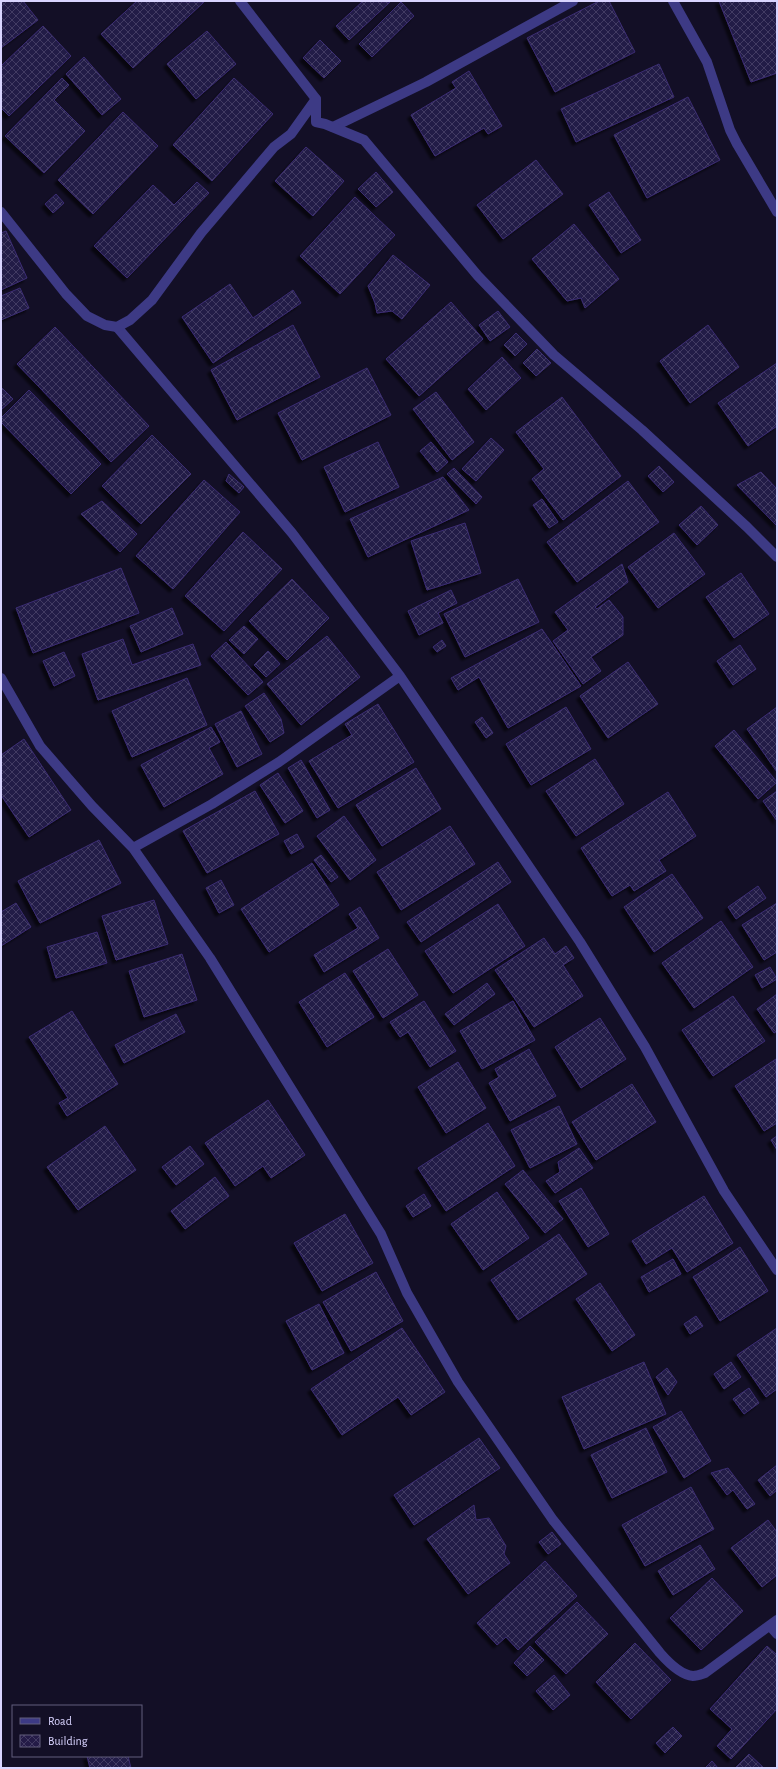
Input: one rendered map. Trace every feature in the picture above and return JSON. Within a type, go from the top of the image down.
[{"type":"street","points":[[240,1],[316,99],[316,122],[334,127],[364,140],[478,276],[554,355],[642,430],[747,527],[777,557]]},
{"type":"street","points":[[334,127],[426,82],[573,1]]},
{"type":"street","points":[[673,1],[707,62],[730,130],[777,212]]},
{"type":"street","points":[[117,328],[130,320],[152,300],[201,233],[274,147],[292,134],[316,99]]},
{"type":"street","points":[[1,212],[66,294],[87,316],[105,326],[117,328],[292,533],[400,676],[580,942],[645,1047],[724,1190],[777,1270]]},
{"type":"street","points":[[133,848],[212,804],[279,762],[400,676]]},
{"type":"street","points":[[1,678],[40,746],[92,806],[133,848],[210,958],[382,1234],[407,1293],[458,1382],[553,1520],[660,1653],[671,1665],[692,1676],[705,1673],[775,1627]]},
{"type":"building","points":[[1,1],[23,1],[38,20],[1,48]]},
{"type":"building","points":[[137,1],[204,2],[133,68],[101,34]]},
{"type":"building","points":[[363,1],[390,2],[349,40],[336,26]]},
{"type":"building","points":[[599,1],[609,1],[635,52],[555,92],[527,38]]},
{"type":"building","points":[[719,1],[777,1],[777,73],[751,82]]},
{"type":"building","points":[[401,2],[414,16],[372,57],[359,44]]},
{"type":"building","points":[[43,26],[71,56],[9,116],[1,108],[1,66]]},
{"type":"building","points":[[207,31],[236,64],[196,99],[167,64]]},
{"type":"building","points":[[320,40],[341,61],[324,78],[303,58]]},
{"type":"building","points":[[84,57],[121,99],[102,115],[66,74]]},
{"type":"building","points":[[659,64],[674,97],[576,142],[561,109]]},
{"type":"building","points":[[469,71],[502,126],[488,134],[484,128],[435,156],[411,115],[456,88],[452,82]]},
{"type":"building","points":[[62,78],[69,85],[54,100],[85,131],[44,173],[5,136]]},
{"type":"building","points":[[234,78],[273,114],[212,181],[173,145]]},
{"type":"building","points":[[688,97],[720,160],[647,198],[614,135]]},
{"type":"building","points":[[123,112],[158,146],[93,214],[58,180]]},
{"type":"building","points":[[306,147],[344,181],[313,216],[275,181]]},
{"type":"building","points":[[536,160],[563,194],[503,239],[477,205]]},
{"type":"building","points":[[376,172],[393,192],[376,207],[358,189]]},
{"type":"building","points":[[197,182],[209,193],[127,278],[94,246],[153,185],[174,205]]},
{"type":"building","points":[[609,192],[641,240],[621,253],[589,205]]},
{"type":"building","points":[[56,194],[64,203],[53,213],[45,204]]},
{"type":"building","points":[[355,197],[395,235],[340,294],[300,256]]},
{"type":"building","points":[[574,224],[619,279],[585,308],[581,298],[567,301],[532,259]]},
{"type":"building","points":[[6,231],[27,278],[1,290],[1,233]]},
{"type":"building","points":[[393,255],[430,285],[402,319],[392,311],[377,313],[375,303],[368,286]]},
{"type":"building","points":[[230,284],[253,318],[293,290],[301,303],[213,363],[182,317]]},
{"type":"building","points":[[20,288],[29,308],[1,320],[1,296]]},
{"type":"building","points":[[451,302],[483,339],[419,396],[386,359]]},
{"type":"building","points":[[498,311],[510,327],[490,341],[479,325]]},
{"type":"building","points":[[293,325],[320,377],[237,420],[211,370]]},
{"type":"building","points":[[708,325],[739,367],[690,403],[660,361]]},
{"type":"building","points":[[55,327],[149,426],[111,462],[17,364]]},
{"type":"building","points":[[516,333],[527,344],[515,356],[504,345]]},
{"type":"building","points":[[537,349],[551,363],[536,376],[523,363]]},
{"type":"building","points":[[502,357],[521,378],[486,410],[468,389]]},
{"type":"building","points":[[777,363],[777,426],[748,446],[718,403]]},
{"type":"building","points":[[367,368],[391,415],[302,460],[278,413]]},
{"type":"building","points":[[1,387],[13,399],[1,410]]},
{"type":"building","points":[[29,390],[101,464],[71,494],[1,422],[1,418]]},
{"type":"building","points":[[436,392],[474,442],[452,460],[413,409]]},
{"type":"building","points":[[562,397],[621,476],[563,520],[532,479],[544,469],[516,432]]},
{"type":"building","points":[[152,435],[191,474],[141,524],[102,486]]},
{"type":"building","points":[[491,438],[504,450],[476,481],[462,469]]},
{"type":"building","points":[[378,442],[399,487],[345,512],[324,467]]},
{"type":"building","points":[[431,442],[448,462],[437,472],[420,451]]},
{"type":"building","points":[[659,466],[674,482],[663,492],[648,476]]},
{"type":"building","points":[[454,468],[482,497],[476,504],[447,474]]},
{"type":"building","points":[[761,472],[777,489],[777,526],[737,485]]},
{"type":"building","points":[[229,474],[244,487],[239,493],[226,481]]},
{"type":"building","points":[[443,477],[469,510],[368,557],[350,519]]},
{"type":"building","points":[[204,480],[240,512],[173,589],[136,556]]},
{"type":"building","points":[[628,481],[659,522],[577,582],[547,542]]},
{"type":"building","points":[[542,499],[558,522],[549,528],[533,505]]},
{"type":"building","points":[[102,501],[137,534],[120,552],[81,514]]},
{"type":"building","points":[[701,506],[718,525],[697,545],[679,525]]},
{"type":"building","points":[[465,523],[481,573],[427,590],[411,541]]},
{"type":"building","points":[[243,532],[282,569],[224,631],[185,596]]},
{"type":"building","points":[[674,533],[705,574],[658,608],[628,567]]},
{"type":"building","points":[[622,564],[628,582],[595,607],[597,609],[609,600],[623,617],[623,635],[591,657],[601,671],[583,684],[553,641],[568,630],[555,612]]},
{"type":"building","points":[[121,568],[139,613],[33,653],[16,608]]},
{"type":"building","points":[[741,573],[769,614],[734,638],[706,597]]},
{"type":"building","points":[[292,579],[329,618],[287,660],[249,621]]},
{"type":"building","points":[[518,579],[539,622],[465,657],[444,614]]},
{"type":"building","points":[[451,590],[457,603],[438,613],[443,623],[419,635],[408,611]]},
{"type":"building","points":[[172,608],[183,634],[141,652],[130,626]]},
{"type":"building","points":[[244,626],[258,639],[244,654],[229,640]]},
{"type":"building","points":[[542,629],[581,686],[508,728],[479,677],[458,690],[451,678]]},
{"type":"building","points":[[327,636],[360,677],[301,725],[267,684]]},
{"type":"building","points":[[123,639],[132,665],[193,644],[201,665],[98,700],[82,654]]},
{"type":"building","points":[[442,640],[446,646],[437,652],[433,647]]},
{"type":"building","points":[[226,642],[263,682],[248,695],[211,656]]},
{"type":"building","points":[[740,645],[756,669],[733,685],[717,661]]},
{"type":"building","points":[[268,651],[280,664],[266,677],[254,665]]},
{"type":"building","points":[[64,652],[75,676],[54,686],[43,661]]},
{"type":"building","points":[[628,662],[658,704],[608,738],[580,696]]},
{"type":"building","points":[[187,678],[207,725],[132,757],[112,711]]},
{"type":"building","points":[[264,693],[281,719],[284,733],[270,742],[245,706]]},
{"type":"building","points":[[378,704],[414,762],[338,808],[309,761],[352,735],[345,724]]},
{"type":"building","points":[[566,707],[591,749],[531,785],[506,744]]},
{"type":"building","points":[[777,707],[777,772],[747,729]]},
{"type":"building","points":[[241,711],[262,754],[237,767],[215,724]]},
{"type":"building","points":[[482,717],[493,733],[486,738],[475,722]]},
{"type":"building","points":[[211,727],[220,742],[209,748],[223,774],[164,807],[141,765]]},
{"type":"building","points":[[734,730],[777,782],[758,799],[715,746]]},
{"type":"building","points":[[24,739],[71,810],[29,837],[1,795],[1,755]]},
{"type":"building","points":[[595,759],[624,804],[576,836],[546,791]]},
{"type":"building","points":[[301,760],[330,810],[317,818],[288,768]]},
{"type":"building","points":[[416,768],[441,809],[382,846],[356,805]]},
{"type":"building","points":[[278,773],[303,811],[285,823],[260,785]]},
{"type":"building","points":[[255,791],[279,834],[207,873],[183,831]]},
{"type":"building","points":[[777,791],[777,821],[763,801]]},
{"type":"building","points":[[668,792],[696,836],[659,860],[666,871],[634,891],[630,885],[612,896],[581,848]]},
{"type":"building","points":[[344,816],[376,860],[350,880],[317,836]]},
{"type":"building","points":[[450,826],[475,864],[401,910],[377,872]]},
{"type":"building","points":[[297,834],[304,847],[291,854],[284,841]]},
{"type":"building","points":[[99,840],[121,883],[40,923],[18,881]]},
{"type":"building","points":[[321,855],[338,877],[331,882],[314,860]]},
{"type":"building","points":[[498,862],[511,882],[421,942],[407,922]]},
{"type":"building","points":[[312,863],[339,905],[269,952],[241,909]]},
{"type":"building","points":[[672,874],[703,918],[654,952],[624,907]]},
{"type":"building","points":[[221,880],[234,905],[219,913],[206,888]]},
{"type":"building","points":[[758,886],[766,898],[736,919],[728,907]]},
{"type":"building","points":[[154,900],[168,944],[116,960],[102,916]]},
{"type":"building","points":[[16,903],[31,927],[1,946],[1,912]]},
{"type":"building","points":[[777,903],[777,952],[764,960],[742,925]]},
{"type":"building","points":[[498,904],[525,946],[453,993],[425,951]]},
{"type":"building","points":[[360,907],[379,938],[324,972],[314,955],[358,928],[349,914]]},
{"type":"building","points":[[721,921],[753,967],[694,1008],[662,963]]},
{"type":"building","points":[[97,932],[107,963],[56,978],[47,947]]},
{"type":"building","points":[[544,938],[555,954],[566,946],[574,958],[563,965],[583,996],[534,1027],[495,970]]},
{"type":"building","points":[[388,949],[418,995],[383,1018],[353,971]]},
{"type":"building","points":[[182,954],[197,1000],[144,1017],[129,971]]},
{"type":"building","points":[[770,967],[777,979],[762,988],[755,975]]},
{"type":"building","points":[[345,973],[374,1017],[327,1047],[299,1002]]},
{"type":"building","points":[[487,983],[495,994],[454,1025],[445,1014]]},
{"type":"building","points":[[777,994],[777,1031],[774,1033],[757,1009]]},
{"type":"building","points":[[733,996],[765,1041],[713,1076],[682,1030]]},
{"type":"building","points":[[424,1001],[456,1051],[430,1067],[408,1032],[400,1037],[390,1022]]},
{"type":"building","points":[[513,1001],[535,1040],[482,1069],[460,1031]]},
{"type":"building","points":[[72,1011],[118,1084],[67,1116],[59,1103],[68,1098],[29,1037]]},
{"type":"building","points":[[176,1014],[185,1032],[124,1063],[115,1045]]},
{"type":"building","points":[[600,1018],[626,1059],[581,1088],[555,1047]]},
{"type":"building","points":[[529,1049],[556,1096],[510,1121],[489,1083],[499,1077],[495,1069]]},
{"type":"building","points":[[776,1059],[777,1123],[764,1131],[735,1086]]},
{"type":"building","points":[[458,1062],[486,1108],[446,1133],[418,1087]]},
{"type":"building","points":[[632,1084],[656,1122],[596,1160],[572,1122]]},
{"type":"building","points":[[268,1100],[305,1155],[271,1178],[263,1166],[235,1186],[205,1143]]},
{"type":"building","points":[[559,1106],[577,1144],[530,1168],[511,1130]]},
{"type":"building","points":[[488,1123],[515,1166],[446,1211],[418,1168]]},
{"type":"building","points":[[105,1126],[136,1170],[78,1210],[47,1167]]},
{"type":"building","points":[[777,1136],[777,1150],[771,1140]]},
{"type":"building","points":[[190,1146],[204,1164],[176,1185],[162,1167]]},
{"type":"building","points":[[579,1148],[593,1168],[555,1193],[546,1181],[560,1172],[558,1162]]},
{"type":"building","points":[[523,1170],[563,1219],[545,1233],[505,1184]]},
{"type":"building","points":[[215,1177],[229,1196],[185,1229],[171,1211]]},
{"type":"building","points":[[581,1188],[609,1234],[588,1247],[559,1201]]},
{"type":"building","points":[[497,1192],[529,1238],[483,1270],[451,1224]]},
{"type":"building","points":[[424,1194],[431,1206],[413,1217],[406,1206]]},
{"type":"building","points":[[704,1196],[733,1243],[687,1272],[672,1248],[646,1264],[632,1241]]},
{"type":"building","points":[[345,1214],[373,1263],[322,1291],[294,1243]]},
{"type":"building","points":[[559,1234],[587,1274],[518,1320],[491,1280]]},
{"type":"building","points":[[740,1247],[768,1291],[720,1321],[693,1277]]},
{"type":"building","points":[[673,1259],[681,1274],[649,1292],[641,1277]]},
{"type":"building","points":[[376,1272],[403,1321],[351,1351],[323,1302]]},
{"type":"building","points":[[600,1283],[635,1335],[612,1351],[576,1299]]},
{"type":"building","points":[[319,1304],[344,1353],[312,1370],[286,1321]]},
{"type":"building","points":[[696,1316],[703,1326],[690,1334],[684,1324]]},
{"type":"building","points":[[402,1328],[445,1392],[411,1415],[398,1397],[342,1435],[311,1389]]},
{"type":"building","points":[[777,1328],[777,1389],[766,1397],[737,1355]]},
{"type":"building","points":[[644,1362],[666,1414],[584,1449],[562,1397]]},
{"type":"building","points":[[731,1362],[741,1377],[724,1389],[714,1374]]},
{"type":"building","points":[[667,1368],[677,1382],[668,1395],[656,1377]]},
{"type":"building","points":[[749,1388],[759,1403],[744,1414],[733,1399]]},
{"type":"building","points":[[681,1411],[711,1461],[684,1478],[653,1427]]},
{"type":"building","points":[[646,1428],[667,1472],[612,1498],[591,1455]]},
{"type":"building","points":[[479,1438],[500,1468],[414,1525],[394,1495]]},
{"type":"building","points":[[777,1465],[777,1490],[770,1496],[758,1480]]},
{"type":"building","points":[[728,1468],[755,1504],[747,1509],[733,1490],[727,1495],[711,1473]]},
{"type":"building","points":[[691,1487],[714,1529],[645,1566],[622,1525]]},
{"type":"building","points":[[474,1505],[476,1520],[489,1518],[506,1546],[504,1554],[510,1563],[468,1594],[427,1539]]},
{"type":"building","points":[[768,1520],[777,1532],[777,1575],[762,1587],[731,1548]]},
{"type":"building","points":[[552,1532],[561,1544],[548,1554],[539,1542]]},
{"type":"building","points":[[700,1545],[715,1569],[673,1595],[658,1571]]},
{"type":"building","points":[[545,1561],[577,1596],[518,1650],[506,1637],[497,1645],[477,1623]]},
{"type":"building","points":[[712,1578],[743,1611],[701,1650],[670,1618]]},
{"type":"building","points":[[577,1602],[608,1634],[566,1674],[535,1642]]},
{"type":"building","points":[[635,1643],[671,1680],[631,1719],[596,1682]]},
{"type":"building","points":[[530,1646],[544,1660],[527,1676],[514,1663]]},
{"type":"building","points":[[767,1646],[777,1655],[777,1709],[731,1759],[717,1746],[732,1729],[710,1709]]},
{"type":"building","points":[[554,1675],[570,1695],[553,1710],[536,1691]]},
{"type":"building","points":[[673,1727],[682,1736],[665,1753],[656,1743]]},
{"type":"building","points":[[749,1754],[764,1768],[735,1768]]},
{"type":"building","points":[[87,1757],[128,1757],[131,1768],[90,1768]]},
{"type":"building","points":[[712,1761],[718,1768],[705,1768]]}]
